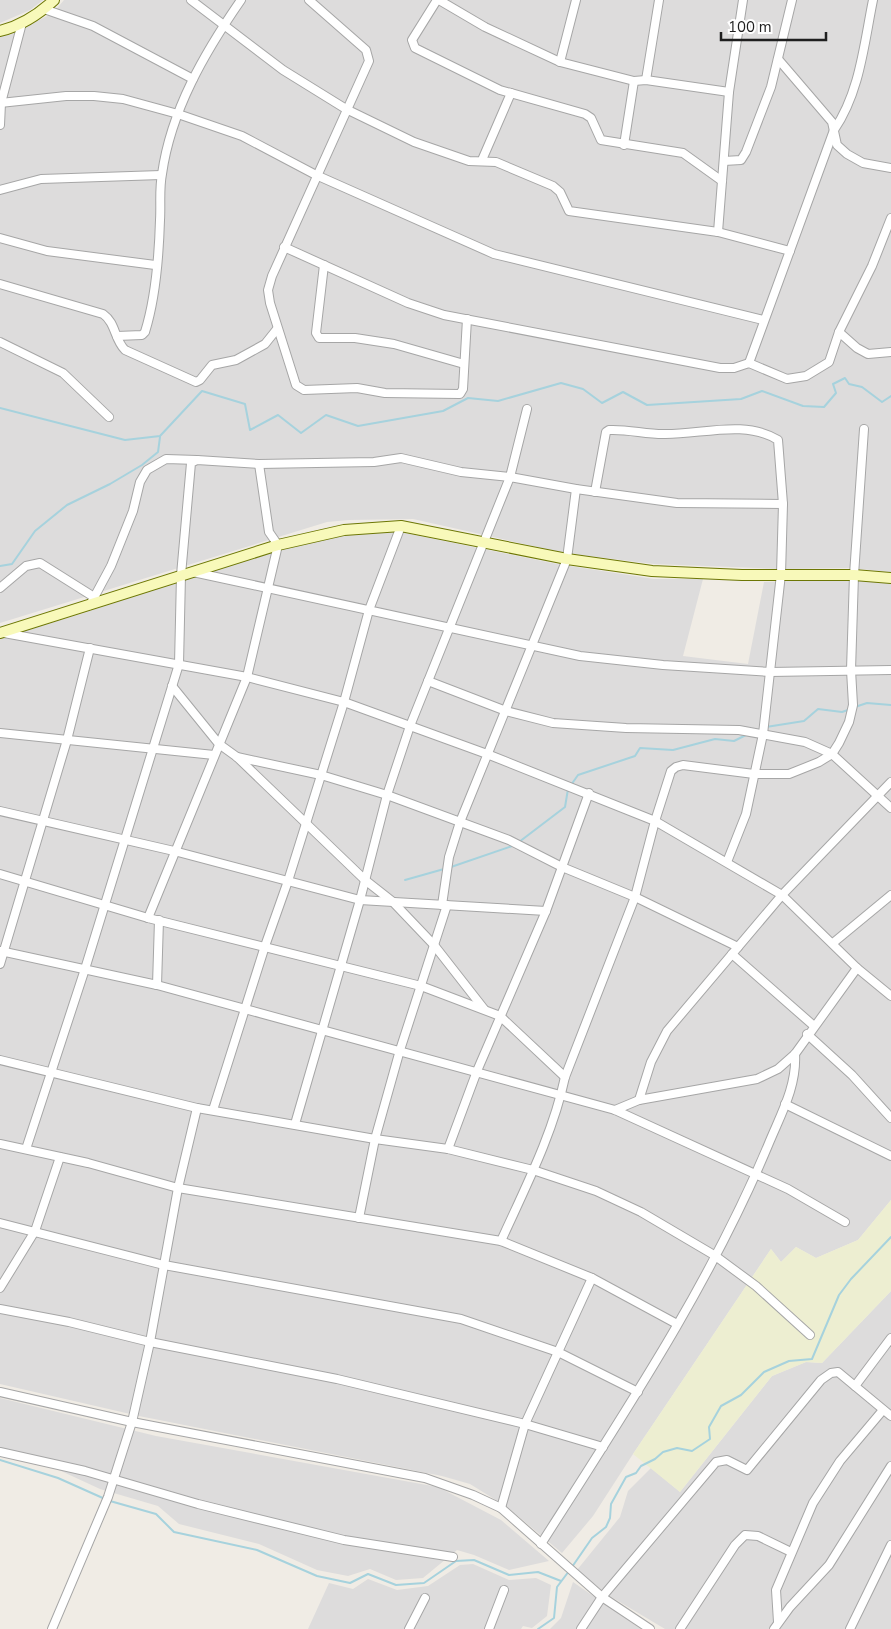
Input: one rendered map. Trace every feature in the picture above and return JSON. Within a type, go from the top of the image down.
[{"type":"street","points":[[0,31],[22,23],[54,0]]},
{"type":"street","points":[[191,0],[283,70],[346,109],[414,142],[469,160],[496,162],[553,186],[560,192],[568,211],[718,232],[790,251]]},
{"type":"street","points":[[117,336],[142,335],[145,332],[156,265],[161,175],[171,132],[193,78],[224,25],[242,0]]},
{"type":"street","points":[[309,0],[366,50],[369,55],[369,61],[284,247],[268,290],[277,329],[296,385],[304,390],[357,388],[386,392],[460,394],[463,388],[467,319]]},
{"type":"street","points":[[722,181],[683,153],[601,140],[592,118],[585,114],[500,90],[415,48],[412,40],[438,0],[485,27],[560,62],[634,81],[646,80],[729,92]]},
{"type":"street","points":[[560,62],[576,0]]},
{"type":"street","points":[[646,80],[659,0]]},
{"type":"street","points":[[718,232],[729,92],[743,0]]},
{"type":"street","points":[[724,161],[741,160],[746,152],[771,87],[792,0]]},
{"type":"street","points":[[749,363],[763,320],[834,130],[845,114],[856,86],[873,0]]},
{"type":"street","points":[[44,9],[71,20],[93,26],[193,78]]},
{"type":"street","points":[[0,125],[0,103],[22,23]]},
{"type":"street","points":[[778,59],[832,122],[837,145],[863,164],[891,168]]},
{"type":"street","points":[[624,145],[634,81]]},
{"type":"street","points":[[482,160],[511,93]]},
{"type":"street","points":[[0,103],[66,96],[94,96],[123,99],[178,114],[242,136],[316,175],[494,254],[763,320]]},
{"type":"street","points":[[0,190],[41,179],[161,175]]},
{"type":"street","points":[[284,247],[408,303],[444,315],[720,368],[734,368],[749,363],[787,379],[806,376],[828,362],[840,332],[872,266],[891,218]]},
{"type":"street","points":[[0,238],[48,251],[156,265]]},
{"type":"street","points":[[324,265],[316,333],[319,338],[354,338],[394,344],[464,364]]},
{"type":"street","points":[[0,284],[103,314],[109,318],[119,344],[125,350],[196,382],[200,380],[212,365],[236,360],[265,344],[277,329]]},
{"type":"street","points":[[840,332],[850,342],[868,354],[891,352]]},
{"type":"street","points":[[0,342],[63,373],[109,418]]},
{"type":"street","points":[[295,1124],[360,900],[387,795],[410,726],[486,542],[510,477],[527,409]]},
{"type":"street","points":[[595,492],[606,432],[609,430],[664,434],[739,429],[771,436],[778,440],[783,504],[781,574],[763,734],[744,822],[727,862]]},
{"type":"street","points":[[500,1241],[533,1170],[561,1095],[565,1077],[635,897],[655,820],[672,771],[682,765],[754,774],[789,774],[803,770],[832,754],[852,715],[851,670],[854,575],[864,429]]},
{"type":"street","points":[[92,601],[114,557],[133,512],[140,482],[147,470],[166,459],[259,464],[374,462],[400,458],[460,472],[510,477],[576,490],[677,503],[783,504]]},
{"type":"street","points":[[26,1150],[85,969],[179,664],[181,575],[189,468],[191,463],[197,460]]},
{"type":"street","points":[[148,918],[247,677],[270,588],[278,545],[269,532],[259,464]]},
{"type":"street","points":[[359,1218],[375,1139],[400,1050],[445,905],[449,857],[460,822],[567,559],[576,490]]},
{"type":"street","points":[[1,633],[92,601],[278,545],[344,530],[401,526],[567,559],[694,574],[854,575],[891,578]]},
{"type":"street","points":[[213,1110],[344,702],[369,610],[401,526]]},
{"type":"street","points":[[0,588],[26,566],[34,563],[40,564],[92,601]]},
{"type":"street","points":[[193,572],[534,644],[580,656],[663,665],[770,672],[891,670]]},
{"type":"street","points":[[1,633],[247,677],[344,702],[487,754],[655,820],[782,895],[857,968],[891,996]]},
{"type":"street","points":[[0,964],[2,952],[67,740],[90,648]]},
{"type":"street","points":[[428,681],[538,720],[571,725],[739,730],[805,742],[832,754],[891,808]]},
{"type":"street","points":[[172,686],[219,744],[237,756],[365,880],[393,902],[434,945],[486,1011]]},
{"type":"street","points":[[0,732],[214,755]]},
{"type":"street","points":[[237,756],[321,774],[387,795],[510,840],[562,867],[635,897],[738,947]]},
{"type":"street","points":[[639,1100],[651,1062],[667,1032],[782,895],[876,795],[891,782]]},
{"type":"street","points":[[448,1149],[477,1071],[546,911],[589,794]]},
{"type":"street","points":[[0,811],[174,851],[360,900],[546,911]]},
{"type":"street","points":[[0,874],[148,918],[340,964],[421,986],[500,1016],[565,1077]]},
{"type":"street","points":[[833,943],[891,895]]},
{"type":"street","points":[[157,985],[159,920]]},
{"type":"street","points":[[2,952],[157,985],[615,1110],[788,1189],[845,1222]]},
{"type":"street","points":[[732,954],[814,1026]]},
{"type":"street","points":[[615,1110],[639,1100],[757,1079],[778,1069],[795,1054],[807,1034],[857,968]]},
{"type":"street","points":[[807,1034],[852,1076],[891,1118]]},
{"type":"street","points":[[541,1544],[638,1392],[714,1255],[756,1174],[795,1077],[795,1054]]},
{"type":"street","points":[[0,1060],[197,1108],[375,1139],[448,1149],[533,1170],[596,1190],[641,1212],[714,1255],[756,1286],[810,1335]]},
{"type":"street","points":[[785,1104],[891,1156]]},
{"type":"street","points":[[52,1629],[114,1480],[132,1422],[150,1342],[178,1188],[197,1108]]},
{"type":"street","points":[[0,1144],[60,1157],[178,1188],[500,1241],[592,1278],[676,1324]]},
{"type":"street","points":[[0,1288],[35,1230],[60,1157]]},
{"type":"street","points":[[0,1223],[35,1230],[164,1265],[460,1319],[558,1352],[638,1392]]},
{"type":"street","points":[[501,1508],[525,1424],[592,1278]]},
{"type":"street","points":[[0,1309],[69,1322],[150,1342],[337,1379],[525,1424],[602,1447]]},
{"type":"street","points":[[855,1386],[891,1338]]},
{"type":"street","points":[[581,1629],[602,1597],[716,1462],[727,1460],[747,1470],[821,1380],[831,1373],[838,1372],[891,1416]]},
{"type":"street","points":[[0,1392],[132,1422],[425,1478],[473,1494],[501,1508],[602,1597],[650,1629]]},
{"type":"street","points":[[776,1626],[776,1590],[813,1504],[840,1461],[883,1410]]},
{"type":"street","points":[[0,1452],[344,1540],[453,1557]]},
{"type":"street","points":[[776,1626],[829,1565],[891,1466]]},
{"type":"street","points":[[680,1629],[735,1545],[745,1535],[758,1536],[791,1552]]},
{"type":"street","points":[[850,1629],[891,1545]]},
{"type":"street","points":[[489,1629],[504,1590]]},
{"type":"street","points":[[409,1629],[425,1598]]},
{"type":"shaded area","points":[[0,0],[43,0],[30,10],[0,23]]},
{"type":"shaded area","points":[[64,0],[891,0],[891,572],[848,568],[780,569],[654,564],[564,553],[413,519],[349,520],[327,522],[0,623],[0,36],[10,35],[53,13]]},
{"type":"shaded area","points":[[395,531],[557,564],[654,579],[703,579],[683,656],[748,664],[764,582],[851,579],[891,583],[891,1200],[858,1240],[816,1258],[796,1247],[781,1262],[771,1249],[593,1516],[562,1553],[507,1507],[470,1484],[442,1476],[139,1416],[0,1384],[0,638],[81,614],[268,551],[343,534]]},
{"type":"shaded area","points":[[891,1291],[891,1629],[665,1629],[608,1595],[577,1570],[620,1517],[628,1491],[651,1468],[680,1492],[772,1376],[806,1362],[822,1363]]},
{"type":"shaded area","points":[[0,1398],[156,1436],[438,1487],[501,1520],[549,1561],[509,1570],[457,1550],[423,1578],[396,1580],[370,1569],[348,1576],[317,1570],[259,1544],[179,1524],[158,1506],[100,1489],[46,1464],[0,1454]]},
{"type":"shaded area","points":[[473,1564],[509,1580],[536,1578],[551,1585],[547,1616],[532,1628],[523,1626],[521,1629],[308,1629],[329,1583],[353,1589],[368,1579],[397,1590],[428,1586],[460,1565]]},
{"type":"shaded area","points":[[573,1582],[641,1629],[550,1629],[561,1618]]},
{"type":"green space","points":[[891,1200],[891,1291],[822,1363],[806,1362],[772,1376],[680,1492],[633,1454],[771,1249],[781,1262],[796,1247],[816,1258],[858,1240]]},
{"type":"waterway","points":[[0,408],[125,440],[160,436],[202,391],[245,404],[250,430],[278,415],[301,433],[326,415],[358,426],[443,411],[468,398],[498,401],[561,383],[583,389],[602,403],[623,392],[647,405],[741,399],[762,391],[803,406],[824,407],[836,393],[833,384],[845,378],[849,384],[862,387],[882,402],[891,396]]},
{"type":"waterway","points":[[0,566],[12,564],[35,531],[67,505],[110,484],[142,465],[158,452],[160,437]]},
{"type":"waterway","points":[[855,707],[867,703],[891,705]]},
{"type":"waterway","points":[[766,727],[804,721],[818,709],[842,712],[848,710]]},
{"type":"waterway","points":[[571,785],[578,775],[635,756],[640,748],[673,750],[715,739],[734,741],[748,734]]},
{"type":"waterway","points":[[519,842],[565,807],[568,789]]},
{"type":"waterway","points":[[451,867],[515,845]]},
{"type":"waterway","points":[[405,880],[444,869]]},
{"type":"waterway","points":[[572,1567],[592,1538],[606,1527],[610,1518],[611,1504],[626,1477],[636,1473],[641,1466],[655,1459],[663,1452],[677,1448],[692,1451],[710,1439],[709,1427],[721,1406],[741,1395],[764,1372],[789,1361],[812,1359],[839,1295],[851,1279],[891,1237]]},
{"type":"waterway","points":[[0,1460],[58,1478],[105,1499]]},
{"type":"waterway","points":[[110,1501],[156,1514],[174,1532],[257,1550],[317,1576],[350,1583],[368,1574],[396,1585],[424,1583],[456,1561],[474,1560],[509,1575],[538,1572],[561,1581]]},
{"type":"waterway","points":[[538,1629],[554,1618],[557,1587],[569,1571]]}]
